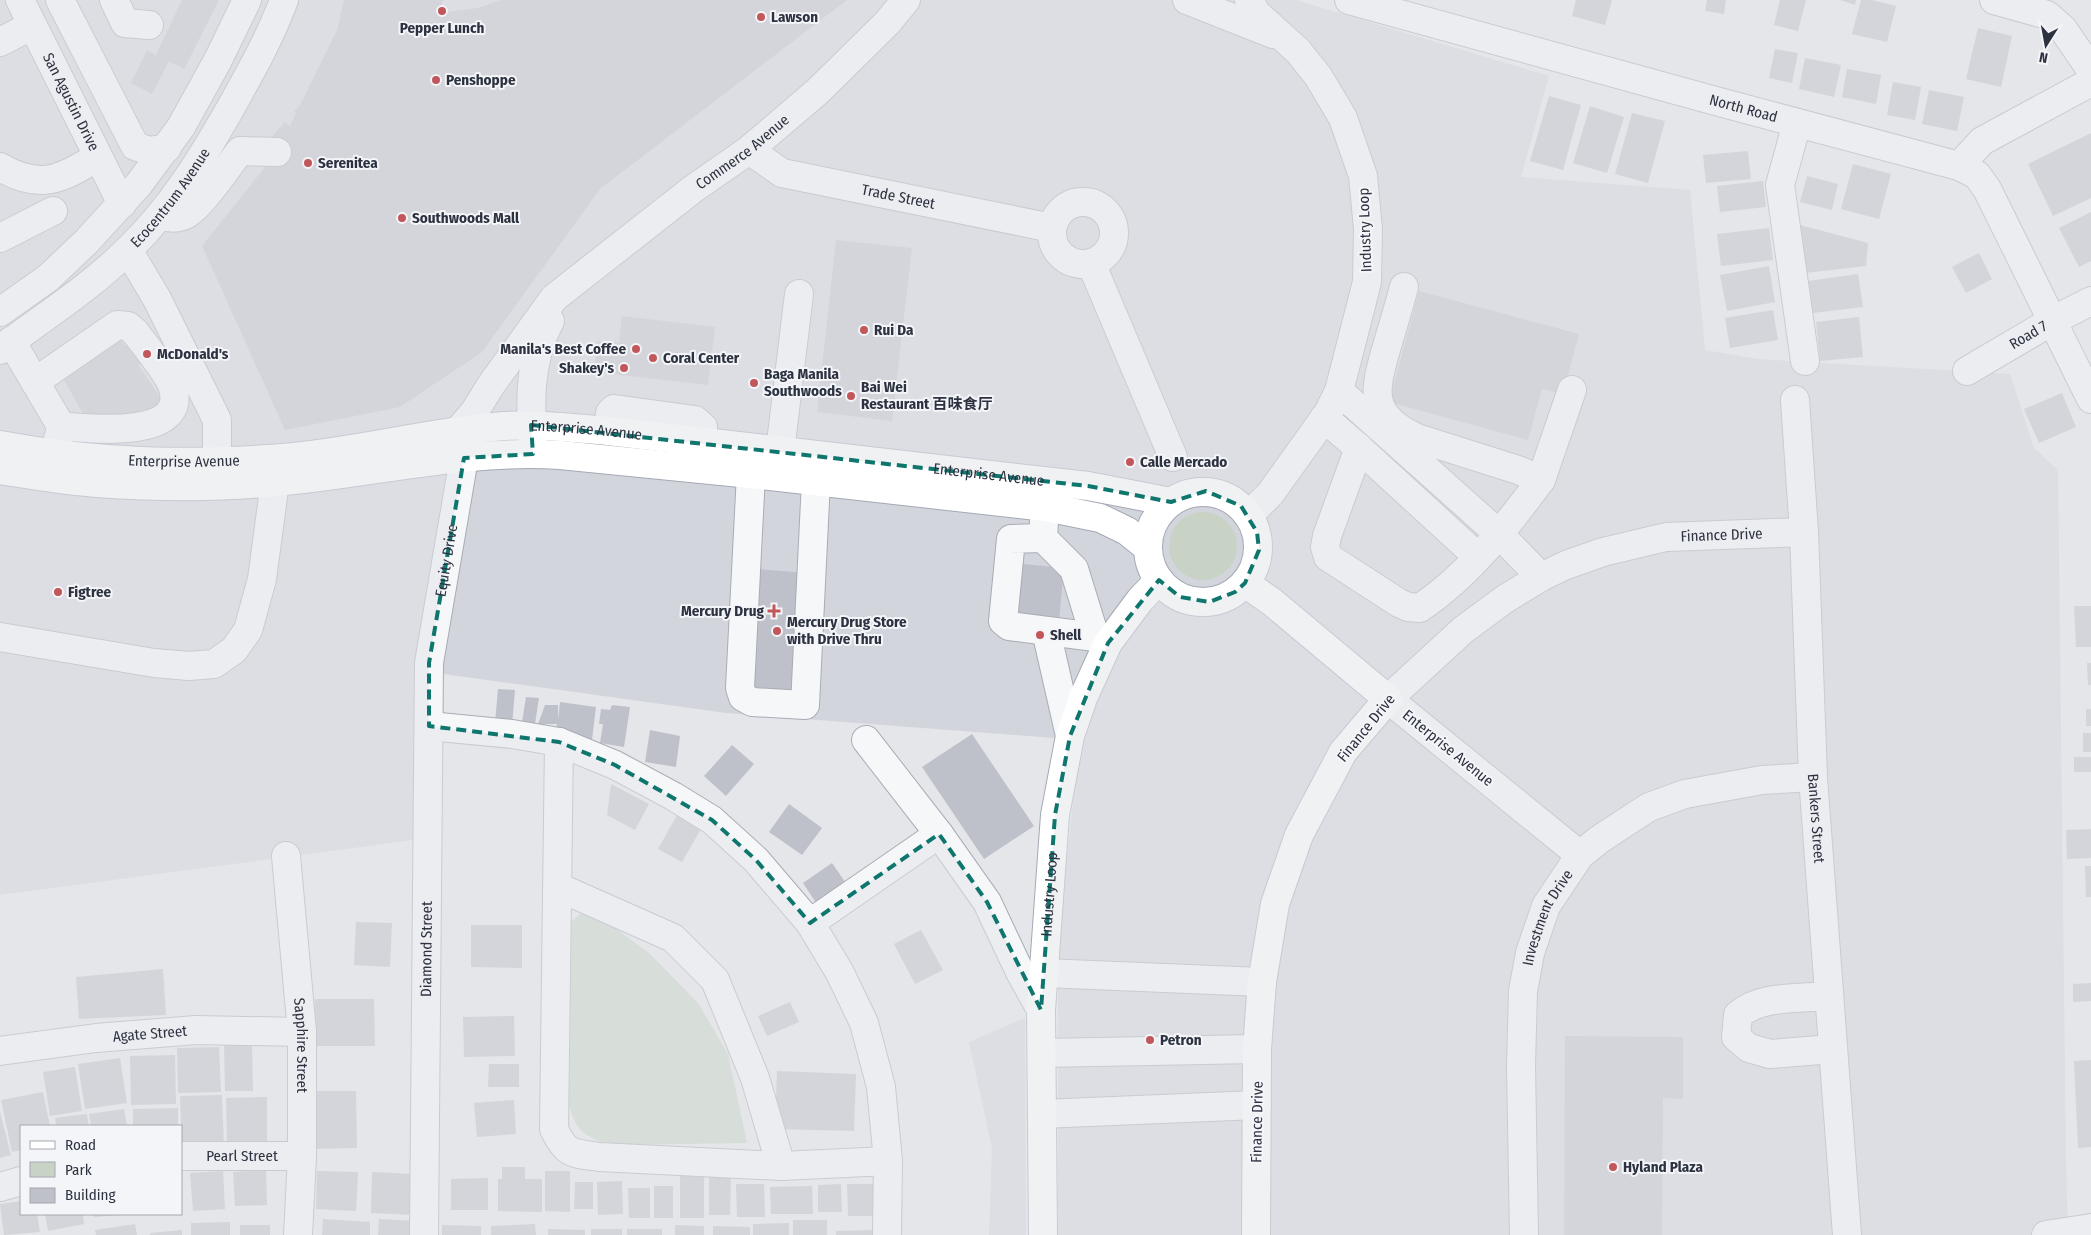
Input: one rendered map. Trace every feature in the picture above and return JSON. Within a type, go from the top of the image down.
[{"type":"main road","name":"Enterprise Avenue","points":[[0,445],[54,455],[155,463],[217,461],[284,458],[456,432],[531,425],[608,431],[1088,486],[1171,502]]},
{"type":"main road","name":"Enterprise Avenue","points":[[0,470],[96,483],[221,485],[275,482],[464,458],[533,454],[751,474],[1046,507],[1100,518],[1127,531],[1147,547]]},
{"type":"main road","points":[[1194,492],[1219,493],[1241,506],[1249,515],[1257,532],[1259,550],[1255,568],[1245,583],[1235,592],[1222,599],[1208,602],[1180,597],[1159,580],[1150,564],[1147,547],[1154,521],[1163,508],[1171,502],[1194,492]]},
{"type":"main road","name":"Industry Loop","points":[[1043,1235],[1041,1010],[1055,815],[1070,736],[1101,640],[1159,580]]},
{"type":"main road","name":"Enterprise Avenue","points":[[1245,583],[1272,602],[1388,699]]},
{"type":"main road","name":"Finance Drive","points":[[1256,1235],[1257,1049],[1262,982],[1275,904],[1299,835],[1343,752],[1388,699]]},
{"type":"street","name":"San Agustin Drive","points":[[20,0],[122,204]]},
{"type":"street","points":[[60,0],[135,146],[150,151],[167,148]]},
{"type":"street","points":[[114,0],[125,24],[149,25]]},
{"type":"street","name":"Ecocentrum Avenue","points":[[0,312],[48,278],[86,242],[122,204],[167,148],[181,127],[213,68],[247,0]]},
{"type":"street","name":"Ecocentrum Avenue","points":[[5,346],[85,288],[128,250],[161,216],[176,197],[210,144],[274,28],[284,0]]},
{"type":"street","name":"Commerce Avenue","points":[[456,432],[475,411],[549,304],[566,288],[693,189],[749,150],[818,91],[887,23],[906,0]]},
{"type":"street","name":"Industry Loop","points":[[1187,0],[1284,38],[1298,51],[1318,76],[1343,118],[1363,176],[1368,229],[1367,282],[1339,391],[1324,418],[1270,494],[1249,515]]},
{"type":"street","points":[[1249,0],[1256,13],[1284,38]]},
{"type":"street","name":"North Road","points":[[1349,0],[1959,166],[1977,175],[1987,189],[2091,399]]},
{"type":"street","points":[[1994,0],[2047,15],[2063,29],[2091,70]]},
{"type":"street","points":[[0,42],[32,26]]},
{"type":"street","points":[[1959,166],[1982,142],[2091,82]]},
{"type":"street","points":[[1797,123],[1780,185],[1805,361]]},
{"type":"street","name":"Trade Street","points":[[749,150],[782,173],[1052,228]]},
{"type":"street","points":[[161,216],[172,218],[187,214],[206,195],[240,151],[277,152]]},
{"type":"street","points":[[0,167],[20,178],[36,181],[51,180],[78,169],[97,157]]},
{"type":"street","points":[[1080,202],[1100,207],[1112,223],[1114,233],[1112,243],[1107,252],[1100,259],[1091,263],[1080,264],[1070,262],[1062,256],[1052,238],[1052,228],[1062,210],[1080,202]]},
{"type":"street","points":[[0,238],[52,212]]},
{"type":"street","points":[[128,250],[157,299],[217,420],[217,461]]},
{"type":"street","points":[[1091,263],[1173,457]]},
{"type":"street","points":[[1404,287],[1376,390],[1380,405],[1388,419],[1402,431],[1417,438],[1518,470],[1541,480]]},
{"type":"street","name":"Commerce Avenue","points":[[533,454],[531,387],[538,347],[566,288]]},
{"type":"street","points":[[780,451],[799,294]]},
{"type":"street","name":"Road 7","points":[[1967,371],[2052,321],[2091,301]]},
{"type":"street","points":[[36,381],[117,325],[128,326],[135,332],[172,384],[175,398],[172,410],[164,418],[146,426],[86,429],[61,426]]},
{"type":"street","points":[[5,346],[36,381],[61,426],[54,455]]},
{"type":"street","points":[[1359,448],[1327,536],[1325,547],[1328,557],[1399,604],[1420,608],[1445,592],[1500,535],[1541,480],[1572,390]]},
{"type":"street","points":[[1339,391],[1500,535],[1541,577]]},
{"type":"street","name":"Bankers Street","points":[[1795,400],[1804,532],[1813,777],[1846,1235]]},
{"type":"street","points":[[1324,418],[1478,557]]},
{"type":"street","name":"Equity Drive","points":[[430,663],[464,458]]},
{"type":"street","points":[[751,474],[740,688],[743,697],[752,702],[805,705],[816,481]]},
{"type":"street","points":[[0,637],[154,663],[189,666],[214,664],[234,650],[248,630],[262,579],[275,482]]},
{"type":"street","points":[[1042,538],[1046,507]]},
{"type":"street","name":"Finance Drive","points":[[1388,699],[1463,630],[1505,599],[1541,577],[1566,565],[1603,552],[1666,537],[1804,532]]},
{"type":"street","points":[[1042,538],[1074,569],[1101,640],[1009,626],[1003,621],[1011,539],[1042,538]]},
{"type":"street","points":[[1046,631],[1070,736]]},
{"type":"street","name":"Diamond Street","points":[[424,1235],[430,663]]},
{"type":"street","name":"Enterprise Avenue","points":[[1388,699],[1580,855]]},
{"type":"street","points":[[429,726],[512,734],[559,742],[615,765],[673,796],[712,820],[756,860],[810,922],[840,974],[864,1023],[881,1087],[888,1161],[887,1235]]},
{"type":"street","points":[[866,740],[939,834],[987,902],[1020,972],[1041,1010]]},
{"type":"street","points":[[559,742],[554,1129],[562,1146],[574,1153],[599,1157],[781,1166],[888,1161]]},
{"type":"street","name":"Investment Drive","points":[[1524,1235],[1521,1066],[1523,991],[1530,953],[1546,906],[1580,855],[1600,839],[1649,807],[1685,794],[1762,780],[1813,777]]},
{"type":"street","points":[[810,922],[939,834]]},
{"type":"street","name":"Sapphire Street","points":[[286,856],[302,1032],[302,1156],[298,1235]]},
{"type":"street","points":[[558,887],[673,938],[715,980],[755,1078],[781,1166]]},
{"type":"street","points":[[1044,973],[1262,982]]},
{"type":"street","points":[[1828,996],[1759,1003],[1747,1007],[1738,1015],[1736,1037],[1749,1048],[1770,1054],[1832,1049]]},
{"type":"street","name":"Agate Street","points":[[0,1051],[96,1038],[196,1030],[302,1032]]},
{"type":"street","points":[[1042,1053],[1257,1049]]},
{"type":"street","points":[[1042,1114],[1257,1105]]},
{"type":"street","name":"Pearl Street","points":[[182,1156],[302,1156]]},
{"type":"street","points":[[0,1187],[20,1181]]},
{"type":"street","points":[[2046,1235],[2091,1228]]},
{"type":"highlighted area","points":[[531,425],[1088,486],[1171,502],[1206,491],[1241,506],[1257,532],[1259,550],[1245,583],[1235,592],[1209,602],[1180,597],[1159,580],[1108,643],[1070,736],[1055,815],[1041,1010],[987,902],[939,834],[810,923],[756,860],[712,820],[615,765],[559,742],[429,726],[429,663],[464,458],[533,454]]},
{"type":"shaded area","points":[[0,0],[1296,0],[1549,76],[1521,177],[1690,190],[1705,350],[1758,359],[2010,374],[2034,448],[2058,470],[2068,1235],[1058,1235],[1058,941],[1080,740],[726,713],[415,670],[413,840],[0,895]]},
{"type":"shaded area","points":[[1025,1018],[1026,1235],[989,1235],[992,1148],[969,1042]]},
{"type":"green space","points":[[1210,512],[1222,518],[1231,527],[1237,539],[1235,559],[1227,570],[1210,580],[1196,580],[1179,570],[1171,559],[1169,539],[1179,522],[1190,514]]},
{"type":"green space","points":[[584,911],[601,918],[649,953],[698,1003],[728,1054],[747,1143],[608,1145],[587,1135],[578,1126],[569,1105],[572,921]]},
{"type":"building","points":[[182,0],[219,0],[184,69],[169,61],[152,94],[131,83],[147,50],[156,55]]},
{"type":"building","name":"Southwoods Mall","points":[[344,0],[443,0],[440,13],[478,8],[501,0],[847,0],[600,189],[482,352],[400,407],[285,430],[202,246],[277,152],[337,30]]},
{"type":"building","points":[[1576,0],[1612,0],[1605,25],[1572,16]]},
{"type":"building","points":[[1707,0],[1726,0],[1724,14],[1705,11]]},
{"type":"building","points":[[1780,0],[1806,0],[1798,31],[1774,25]]},
{"type":"building","points":[[1840,0],[1856,0],[1855,5]]},
{"type":"building","points":[[1861,0],[1872,0],[1896,6],[1887,42],[1852,34]]},
{"type":"building","points":[[1978,28],[2012,36],[2001,87],[1966,79]]},
{"type":"building","points":[[1775,49],[1798,53],[1792,83],[1769,78]]},
{"type":"building","points":[[1805,58],[1841,65],[1834,97],[1799,89]]},
{"type":"building","points":[[1847,69],[1881,75],[1876,104],[1842,97]]},
{"type":"building","points":[[1893,82],[1921,87],[1915,120],[1887,115]]},
{"type":"building","points":[[1929,90],[1964,97],[1957,131],[1922,124]]},
{"type":"building","points":[[1549,96],[1581,105],[1563,170],[1530,161]]},
{"type":"building","points":[[1590,106],[1624,117],[1607,173],[1573,163]]},
{"type":"building","points":[[1632,113],[1665,121],[1648,183],[1615,174]]},
{"type":"building","points":[[2091,133],[2091,198],[2053,216],[2028,164]]},
{"type":"building","points":[[1748,151],[1751,179],[1706,183],[1703,155]]},
{"type":"building","points":[[1853,164],[1891,174],[1879,219],[1841,209]]},
{"type":"building","points":[[1807,176],[1838,184],[1832,210],[1800,202]]},
{"type":"building","points":[[1763,181],[1766,207],[1720,212],[1717,186]]},
{"type":"building","points":[[2091,212],[2091,261],[2079,267],[2059,228]]},
{"type":"building","points":[[1800,225],[1868,243],[1866,266],[1805,273]]},
{"type":"building","points":[[1769,228],[1773,260],[1721,266],[1717,234]]},
{"type":"building","name":"Rui Da","points":[[836,240],[912,248],[892,421],[817,412]]},
{"type":"building","points":[[1979,253],[1992,279],[1966,293],[1952,267]]},
{"type":"building","points":[[1769,266],[1775,302],[1727,311],[1720,275]]},
{"type":"building","points":[[1858,274],[1863,307],[1813,313],[1808,281]]},
{"type":"building","points":[[1419,291],[1579,334],[1563,394],[1542,389],[1528,440],[1389,402]]},
{"type":"building","points":[[1773,310],[1778,340],[1730,348],[1725,318]]},
{"type":"building","name":"Coral Center","points":[[622,316],[715,327],[708,385],[594,372],[597,341],[619,343]]},
{"type":"building","points":[[1859,317],[1863,357],[1820,361],[1816,322]]},
{"type":"building","points":[[117,334],[125,346],[135,339],[148,358],[138,365],[164,403],[138,421],[86,419],[59,371]]},
{"type":"building","points":[[2062,393],[2076,427],[2039,443],[2024,409]]},
{"type":"building","points":[[1014,563],[1064,568],[1059,621],[1009,615]]},
{"type":"building","name":"Mercury Drug Store with Drive Thru","points":[[757,569],[808,573],[798,693],[747,688]]},
{"type":"building","points":[[2074,606],[2091,606],[2091,647],[2076,647]]},
{"type":"building","points":[[2087,663],[2091,663],[2091,685],[2088,685]]},
{"type":"building","points":[[498,689],[515,690],[512,725],[495,723]]},
{"type":"building","points":[[526,697],[539,698],[534,730],[521,728]]},
{"type":"building","points":[[560,702],[596,707],[592,740],[555,735],[557,724],[538,724],[545,705],[558,705],[558,720]]},
{"type":"building","points":[[612,705],[630,707],[624,747],[600,743],[603,724],[599,724],[601,709],[610,710]]},
{"type":"building","points":[[2086,709],[2091,709],[2091,726],[2086,726]]},
{"type":"building","points":[[650,730],[680,736],[676,767],[645,762]]},
{"type":"building","points":[[2083,733],[2091,733],[2091,752],[2083,752]]},
{"type":"building","points":[[972,734],[1034,826],[984,859],[922,767]]},
{"type":"building","points":[[732,745],[754,764],[726,796],[704,776]]},
{"type":"building","points":[[2074,757],[2091,757],[2091,772],[2074,772]]},
{"type":"building","points":[[611,784],[649,804],[635,830],[607,815]]},
{"type":"building","points":[[789,804],[822,828],[802,855],[769,832]]},
{"type":"building","points":[[681,808],[705,822],[682,862],[658,849]]},
{"type":"building","points":[[2091,829],[2091,858],[2067,859],[2066,830]]},
{"type":"building","points":[[832,863],[850,889],[820,909],[803,883]]},
{"type":"building","points":[[2085,866],[2091,866],[2091,897],[2086,897]]},
{"type":"building","points":[[356,922],[392,923],[390,967],[354,965]]},
{"type":"building","points":[[471,925],[522,925],[522,968],[471,967]]},
{"type":"building","points":[[921,930],[943,970],[915,984],[894,944]]},
{"type":"building","points":[[163,969],[166,1015],[79,1019],[76,977]]},
{"type":"building","points":[[2091,983],[2091,1001],[2073,1002],[2073,984]]},
{"type":"building","points":[[315,999],[374,999],[375,1046],[316,1046]]},
{"type":"building","points":[[790,1002],[799,1022],[767,1036],[758,1016]]},
{"type":"building","points":[[514,1016],[515,1056],[464,1057],[463,1017]]},
{"type":"building","name":"Hyland Plaza","points":[[1565,1036],[1683,1037],[1683,1099],[1663,1098],[1662,1235],[1564,1235]]},
{"type":"building","points":[[224,1043],[252,1043],[253,1091],[225,1091]]},
{"type":"building","points":[[219,1047],[221,1092],[178,1093],[177,1048]]},
{"type":"building","points":[[175,1055],[176,1104],[131,1105],[130,1056]]},
{"type":"building","points":[[120,1058],[127,1103],[85,1109],[78,1064]]},
{"type":"building","points":[[2091,1060],[2091,1147],[2078,1148],[2074,1061]]},
{"type":"building","points":[[489,1064],[519,1064],[519,1087],[488,1087]]},
{"type":"building","points":[[75,1067],[82,1111],[50,1116],[43,1072]]},
{"type":"building","points":[[777,1071],[856,1074],[854,1131],[775,1129]]},
{"type":"building","points":[[309,1091],[356,1091],[357,1148],[310,1149]]},
{"type":"building","points":[[43,1092],[50,1125],[20,1125],[20,1150],[12,1152],[1,1100]]},
{"type":"building","points":[[222,1095],[224,1147],[182,1149],[180,1096]]},
{"type":"building","points":[[267,1097],[267,1146],[227,1146],[226,1098]]},
{"type":"building","points":[[514,1100],[516,1134],[477,1137],[474,1103]]},
{"type":"building","points":[[178,1108],[178,1125],[133,1125],[133,1109]]},
{"type":"building","points":[[124,1109],[127,1125],[91,1125],[89,1114]]},
{"type":"building","points":[[0,1112],[11,1155],[0,1158]]},
{"type":"building","points":[[87,1114],[89,1125],[56,1125],[55,1118]]},
{"type":"building","points":[[502,1167],[525,1167],[525,1179],[542,1179],[542,1212],[498,1211],[498,1179],[502,1179]]},
{"type":"building","points":[[266,1170],[267,1205],[235,1206],[233,1172]]},
{"type":"building","points":[[223,1171],[225,1209],[193,1211],[190,1173]]},
{"type":"building","points":[[317,1171],[358,1172],[356,1211],[316,1209]]},
{"type":"building","points":[[545,1171],[570,1171],[570,1212],[545,1211]]},
{"type":"building","points":[[372,1172],[414,1174],[413,1215],[371,1213]]},
{"type":"building","points":[[680,1175],[704,1175],[704,1218],[680,1218]]},
{"type":"building","points":[[709,1176],[731,1177],[730,1215],[709,1215]]},
{"type":"building","points":[[488,1178],[488,1210],[451,1210],[451,1179]]},
{"type":"building","points":[[622,1181],[623,1214],[598,1215],[597,1182]]},
{"type":"building","points":[[575,1182],[593,1182],[593,1209],[574,1209]]},
{"type":"building","points":[[736,1184],[764,1184],[765,1217],[737,1217]]},
{"type":"building","points":[[841,1184],[842,1212],[818,1212],[818,1185]]},
{"type":"building","points":[[847,1184],[875,1184],[875,1216],[848,1216]]},
{"type":"building","points":[[654,1186],[673,1186],[673,1218],[654,1218]]},
{"type":"building","points":[[812,1186],[813,1214],[771,1214],[770,1187]]},
{"type":"building","points":[[628,1188],[650,1188],[650,1218],[629,1218]]},
{"type":"building","points":[[20,1201],[20,1215],[37,1215],[40,1232],[4,1235],[0,1204]]},
{"type":"building","points":[[45,1215],[83,1215],[84,1224],[48,1231]]},
{"type":"building","points":[[93,1215],[119,1215],[94,1217]]},
{"type":"building","points":[[323,1219],[370,1222],[370,1235],[322,1235]]},
{"type":"building","points":[[379,1219],[416,1221],[415,1235],[378,1235]]},
{"type":"building","points":[[793,1220],[827,1220],[827,1235],[793,1235]]},
{"type":"building","points":[[230,1222],[230,1235],[191,1235],[191,1223]]},
{"type":"building","points":[[789,1223],[789,1235],[753,1235],[753,1224]]},
{"type":"building","points":[[135,1224],[137,1235],[96,1235],[95,1230]]},
{"type":"building","points":[[535,1224],[536,1235],[491,1235],[491,1226]]},
{"type":"building","points":[[240,1225],[270,1225],[270,1235],[240,1235]]},
{"type":"building","points":[[442,1225],[481,1226],[481,1235],[442,1235]]},
{"type":"building","points":[[675,1225],[704,1226],[704,1235],[675,1235]]},
{"type":"building","points":[[713,1226],[750,1227],[750,1235],[713,1235]]},
{"type":"building","points":[[548,1229],[585,1230],[585,1235],[548,1235]]},
{"type":"building","points":[[591,1229],[622,1229],[622,1235],[591,1235]]},
{"type":"building","points":[[627,1229],[662,1229],[662,1235],[627,1235]]},
{"type":"building","points":[[182,1230],[182,1235],[150,1235],[150,1233]]},
{"type":"building","points":[[876,1230],[876,1235],[836,1235],[836,1231]]},
{"type":"tunnel","points":[[277,152],[342,78]]},
{"type":"place","name":"Pepper Lunch","points":[[442,11]]},
{"type":"place","name":"Lawson","points":[[761,17]]},
{"type":"place","name":"Penshoppe","points":[[436,80]]},
{"type":"place","name":"Serenitea","points":[[308,163]]},
{"type":"place","name":"Southwoods Mall","points":[[402,218]]},
{"type":"place","name":"Rui Da","points":[[864,330]]},
{"type":"place","name":"Manila's Best Coffee","points":[[636,349]]},
{"type":"place","name":"McDonald's","points":[[147,354]]},
{"type":"place","name":"Coral Center","points":[[653,358]]},
{"type":"place","name":"Shakey's","points":[[624,368]]},
{"type":"place","name":"Baga Manila Southwoods","points":[[754,383]]},
{"type":"place","name":"Bai Wei Restaurant 百味食厅","points":[[851,396]]},
{"type":"place","name":"Calle Mercado","points":[[1130,462]]},
{"type":"place","name":"Figtree","points":[[58,592]]},
{"type":"place","name":"Mercury Drug","points":[[774,611]]},
{"type":"place","name":"Mercury Drug Store with Drive Thru","points":[[777,631]]},
{"type":"place","name":"Shell","points":[[1040,635]]},
{"type":"place","name":"Petron","points":[[1150,1040]]},
{"type":"place","name":"Hyland Plaza","points":[[1613,1167]]}]
